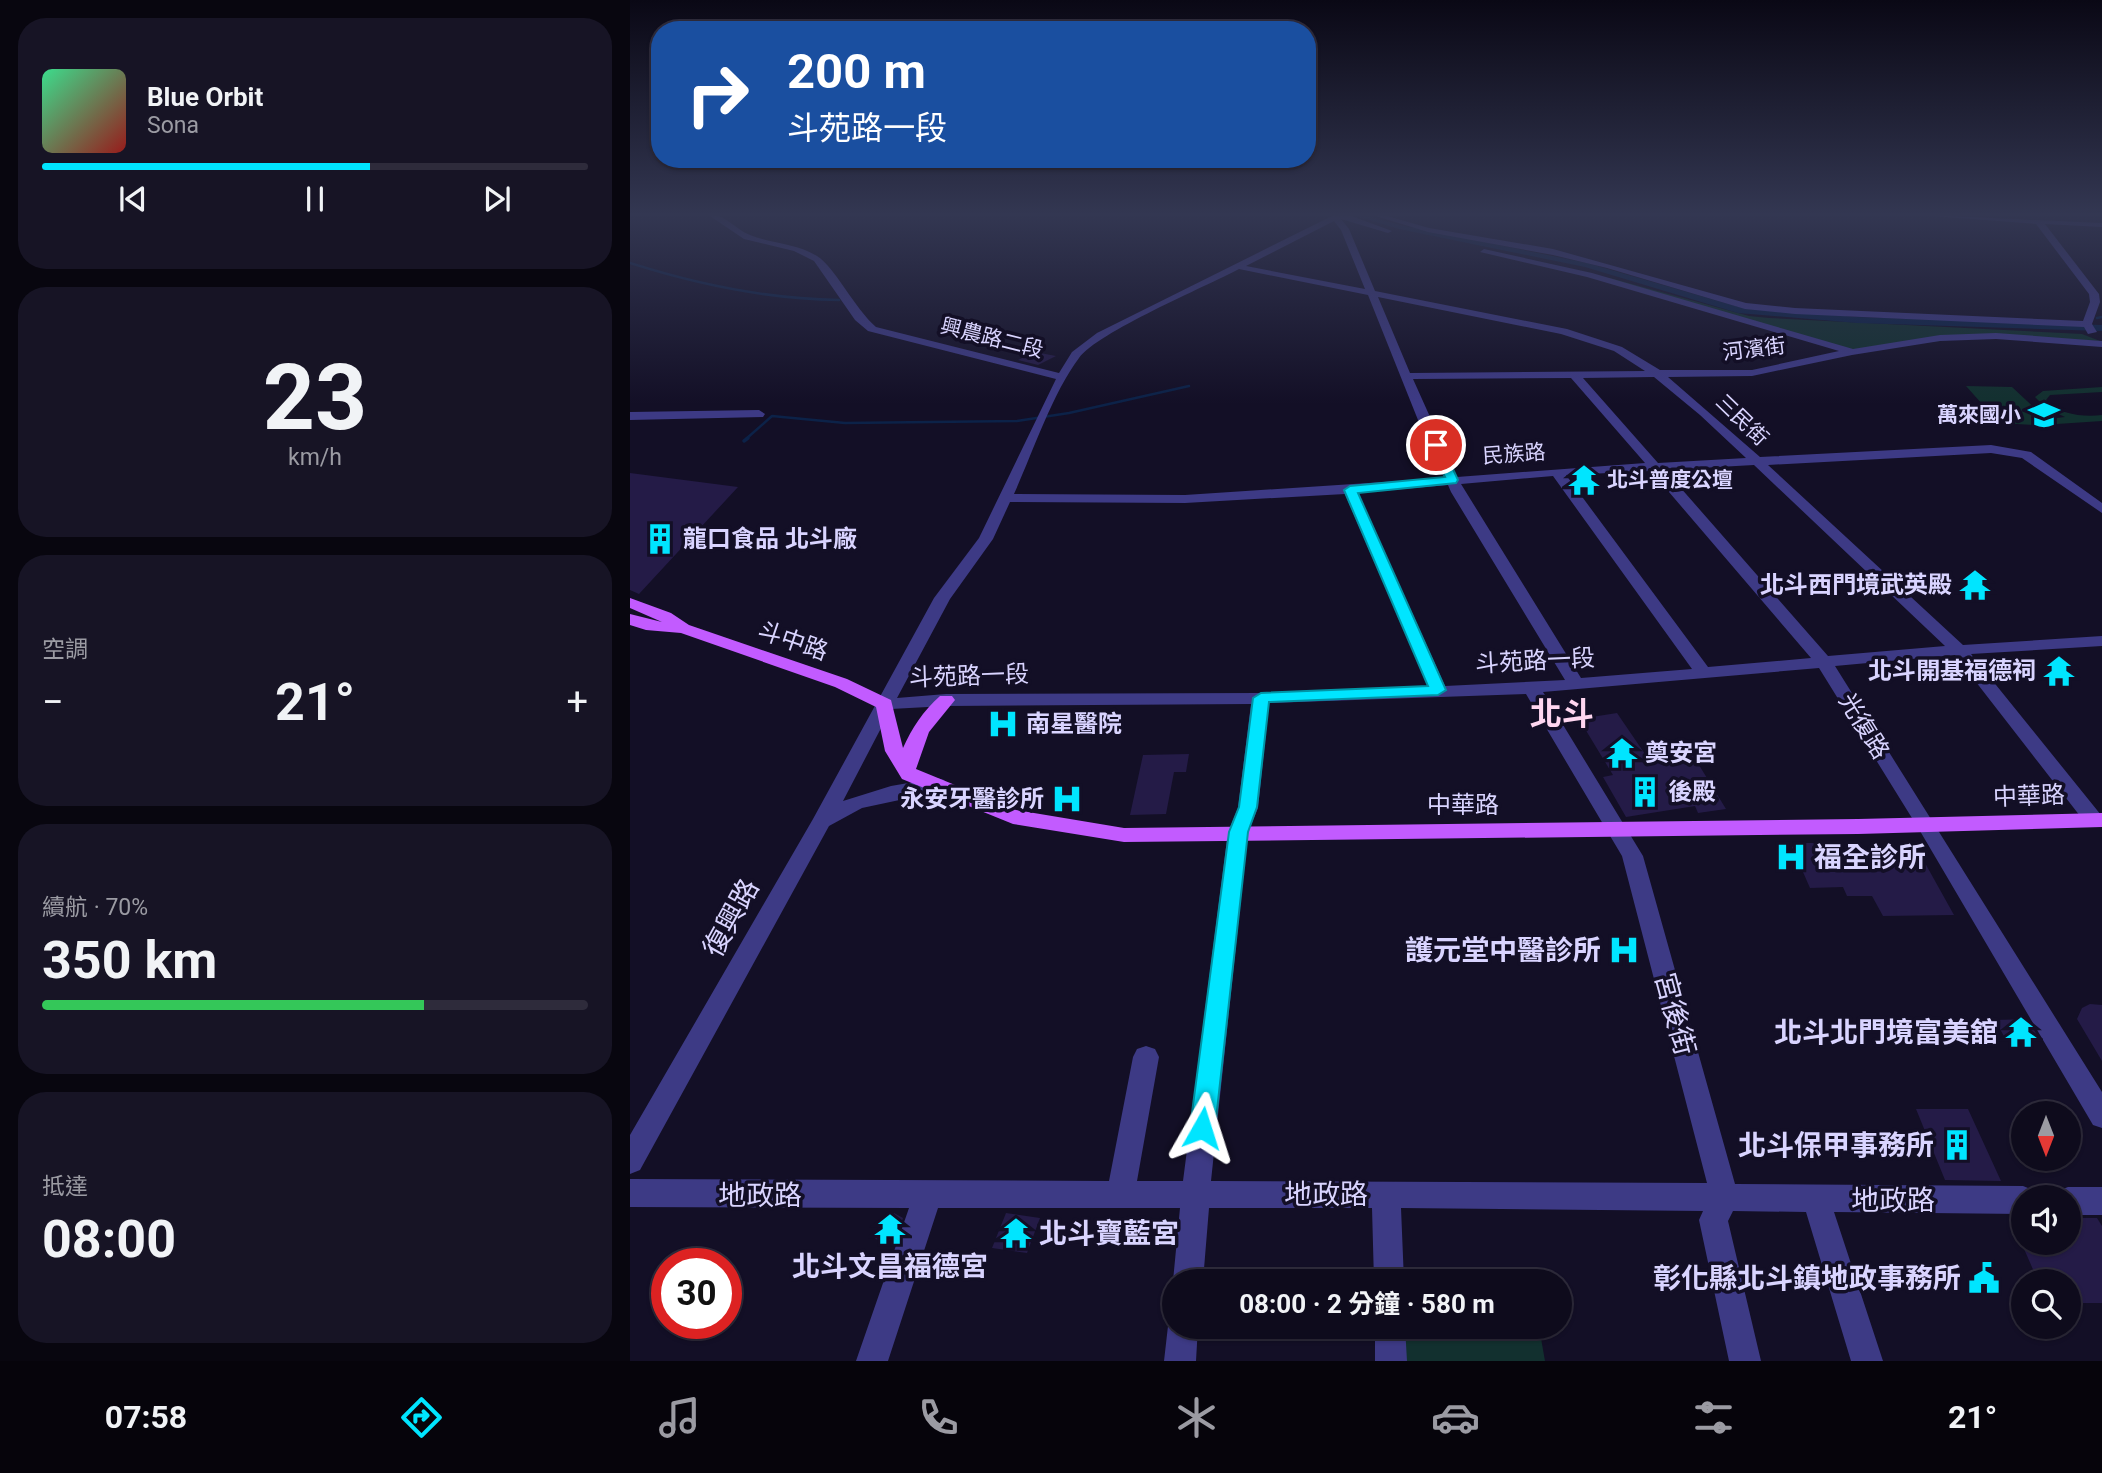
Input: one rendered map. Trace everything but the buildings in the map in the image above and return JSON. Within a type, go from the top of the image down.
[{"type":"main road","name":"斗中路","points":[[630,603],[665,617],[683,628],[841,683],[885,704]]},
{"type":"main road","name":"斗中路","points":[[630,620],[646,625],[683,628]]},
{"type":"main road","points":[[904,770],[918,731],[929,715],[946,699]]},
{"type":"main road","points":[[885,704],[889,735],[904,770]]},
{"type":"main road","name":"中華路","points":[[904,770],[1013,817],[1124,835],[1927,826],[2098,820]]},
{"type":"street","name":"興農路二段","points":[[830,278],[859,318],[872,329],[1062,377],[986,539],[942,598],[885,704]]},
{"type":"street","points":[[1062,377],[1076,354],[1101,335],[1213,278]]},
{"type":"street","name":"三民街","points":[[1294,278],[1563,331],[1618,349],[1656,373],[1704,412],[1959,650],[2098,820]]},
{"type":"street","points":[[1367,278],[1452,480],[1576,684]]},
{"type":"street","points":[[1598,278],[1852,352]]},
{"type":"street","points":[[1649,278],[1745,306],[1834,313],[2087,324]]},
{"type":"street","points":[[2081,278],[2094,294],[2095,302],[2087,324]]},
{"type":"street","points":[[2087,324],[2100,341]]},
{"type":"street","name":"河濱街","points":[[1408,376],[1752,373],[1852,352],[1940,338],[1996,336],[2100,341]]},
{"type":"street","name":"光復路","points":[[1574,374],[1824,662],[1927,826],[2102,1116]]},
{"type":"street","points":[[630,416],[759,414]]},
{"type":"street","name":"民族路","points":[[1005,498],[1185,499],[1350,490],[1557,472],[1992,449],[2026,456],[2082,495]]},
{"type":"street","points":[[1557,472],[1704,673]]},
{"type":"street","points":[[1350,490],[1438,690]]},
{"type":"street","points":[[2082,495],[2102,494]]},
{"type":"street","points":[[2082,495],[2102,509]]},
{"type":"street","name":"斗苑路一段","points":[[885,704],[946,699],[1261,698],[1532,688],[1959,650],[2102,641]]},
{"type":"street","name":"宮後街","points":[[1532,688],[1632,856],[1725,1197]]},
{"type":"street","points":[[1189,1269],[1204,1105],[1238,832],[1248,807],[1261,698]]},
{"type":"street","name":"復興路","points":[[630,1161],[885,704]]},
{"type":"street","points":[[822,821],[855,803],[937,785]]},
{"type":"street","points":[[1120,1195],[1146,1057]]},
{"type":"street","name":"地政路","points":[[630,1193],[1386,1194],[2011,1200]]},
{"type":"street","points":[[1386,1194],[1389,1269]]},
{"type":"street","points":[[872,1361],[928,1195]]},
{"type":"street","points":[[1725,1197],[1713,1220],[1745,1361]]},
{"type":"street","points":[[1816,1199],[1867,1361]]},
{"type":"street","points":[[2081,1201],[2102,1201]]},
{"type":"street","points":[[1180,1361],[1183,1339]]},
{"type":"street","points":[[1390,1339],[1391,1361]]},
{"type":"green space","points":[[1610,278],[1749,316],[2082,334],[2100,341],[1998,335],[1854,350],[1606,280]]},
{"type":"green space","points":[[1966,386],[2012,387],[2054,426],[1999,423]]},
{"type":"green space","points":[[2102,387],[2102,392],[2050,395],[2046,400],[2064,412],[2087,416],[2102,415],[2102,421],[2057,424],[2049,419],[2065,417],[2046,408],[2035,397],[2043,391]]},
{"type":"green space","points":[[1396,1339],[1541,1339],[1545,1361],[1397,1361]]},
{"type":"waterway","points":[[680,278],[759,294],[839,300]]},
{"type":"waterway","points":[[1629,278],[1738,310],[1857,320],[2102,328]]},
{"type":"waterway","points":[[2097,318],[2102,317]]},
{"type":"waterway","points":[[746,439],[772,416],[845,423],[1017,421],[1069,413],[1189,386]]},
{"type":"waterway","points":[[744,441],[748,438]]},
{"type":"place","name":"萬來國小","points":[[2044,415]]},
{"type":"place","name":"北斗普度公壇","points":[[1584,480]]},
{"type":"place","name":"龍口食品 北斗廠","points":[[660,539]]},
{"type":"place","name":"北斗西門境武英殿","points":[[1975,585]]},
{"type":"place","name":"北斗開基福德祠","points":[[2059,671]]},
{"type":"place","name":"南星醫院","points":[[1003,724]]},
{"type":"place","name":"奠安宮","points":[[1622,753]]},
{"type":"place","name":"後殿","points":[[1645,792]]},
{"type":"place","name":"永安牙醫診所","points":[[1067,799]]},
{"type":"place","name":"福全診所","points":[[1791,857]]},
{"type":"place","name":"護元堂中醫診所","points":[[1624,950]]},
{"type":"place","name":"北斗北門境富美舘","points":[[2021,1032]]},
{"type":"place","name":"北斗保甲事務所","points":[[1957,1145]]},
{"type":"place","name":"北斗文昌福德宮","points":[[890,1229]]},
{"type":"place","name":"北斗寶藍宮","points":[[1016,1233]]},
{"type":"place","name":"彰化縣北斗鎮地政事務所","points":[[1984,1278]]},
{"type":"district","name":"北斗","points":[[1562,714]]},
{"type":"route","points":[[1202,1128],[1238,832],[1248,807],[1261,698],[1438,690],[1350,490],[1452,480],[1436,445]]}]
